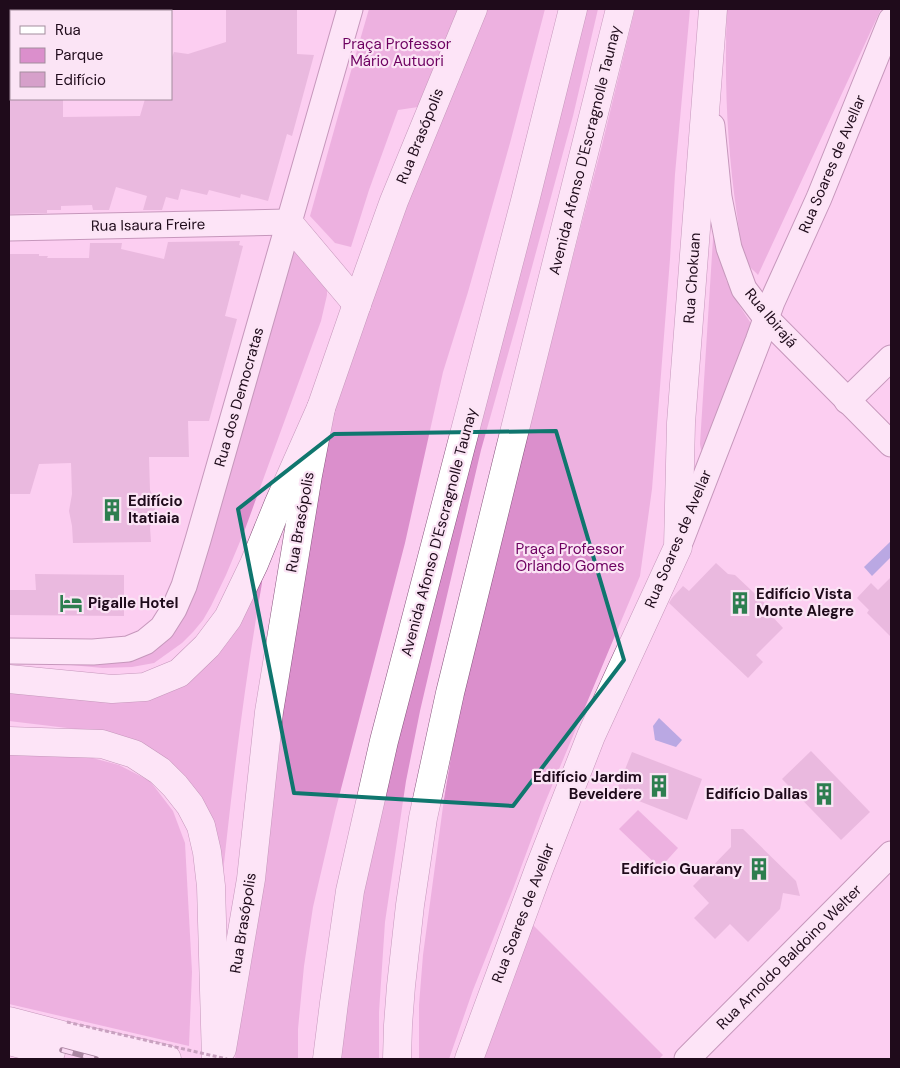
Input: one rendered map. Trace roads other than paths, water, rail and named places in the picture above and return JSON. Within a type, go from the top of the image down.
[{"type":"main road","name":"Rua Brasópolis","points":[[221,1059],[250,879],[271,702],[303,502],[321,408],[397,192],[473,9]]},
{"type":"main road","name":"Avenida Afonso D'Escragnolle Taunay","points":[[328,1059],[350,890],[384,741],[526,201],[573,9]]},
{"type":"main road","name":"Avenida Afonso D'Escragnolle Taunay","points":[[397,1059],[401,986],[410,905],[423,818],[452,684],[620,9]]},
{"type":"main road","name":"Rua Chokuan","points":[[678,547],[681,422],[713,9]]},
{"type":"main road","points":[[288,222],[357,304]]},
{"type":"main road","points":[[9,679],[112,689],[145,686],[179,673],[207,646],[228,618],[254,564],[321,408]]},
{"type":"main road","name":"Rua Soares de Avellar","points":[[469,1059],[539,869],[591,736],[678,547]]},
{"type":"main road","points":[[9,740],[102,744],[134,754],[160,770],[190,806],[200,826],[207,852],[211,886],[216,1059]]},
{"type":"main road","points":[[9,1021],[68,1043]]},
{"type":"main road","points":[[9,1041],[68,1043],[167,1059]]},
{"type":"street","name":"Rua dos Democratas","points":[[9,651],[93,652],[128,648],[145,642],[162,628],[174,609],[187,577],[350,9]]},
{"type":"street","name":"Rua Soares de Avellar","points":[[678,547],[772,302],[819,198],[891,21]]},
{"type":"street","name":"Rua Ibirajá","points":[[707,68],[719,197],[728,248],[744,289],[766,318],[891,444]]},
{"type":"street","name":"Rua Isaura Freire","points":[[9,228],[288,222]]},
{"type":"street","points":[[847,400],[891,358]]},
{"type":"street","name":"Rua Arnoldo Baldoino Welter","points":[[687,1059],[891,854]]},
{"type":"water","points":[[891,541],[891,557],[872,576],[864,567]]},
{"type":"water","points":[[659,718],[682,740],[676,747],[655,740],[653,726]]},
{"type":"railway","points":[[62,1050],[96,1059]]},
{"type":"place","name":"Edifício Itatiaia","points":[[112,510]]},
{"type":"place","name":"Pigalle Hotel","points":[[71,603]]},
{"type":"place","name":"Edifício Vista Monte Alegre","points":[[740,603]]},
{"type":"place","name":"Edifício Jardim Beveldere","points":[[659,786]]},
{"type":"place","name":"Edifício Dallas","points":[[824,794]]},
{"type":"place","name":"Edifício Guarany","points":[[759,869]]},
{"type":"park label","name":"Praça Professor Mário Autuori","points":[[397,52]]},
{"type":"park label","name":"Praça Professor Orlando Gomes","points":[[570,558]]}]
